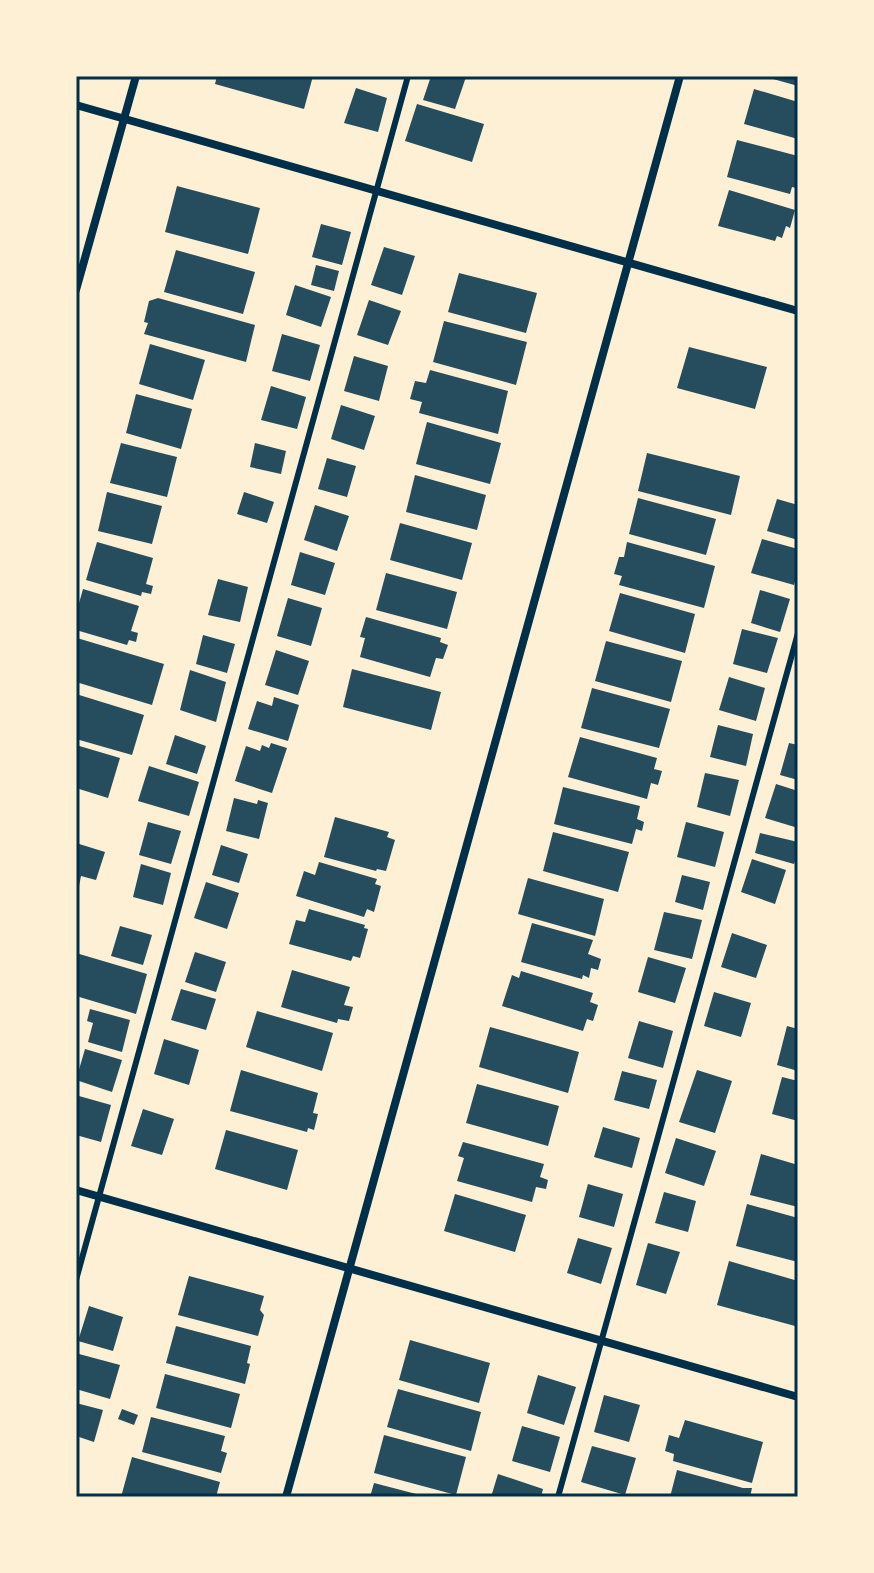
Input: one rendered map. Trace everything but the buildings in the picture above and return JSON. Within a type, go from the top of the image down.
[{"type":"street","points":[[76,290],[136,76]]},
{"type":"street","points":[[286,1497],[680,76]]},
{"type":"street","points":[[76,105],[798,311]]},
{"type":"street","points":[[76,1190],[798,1397]]},
{"type":"lane","points":[[76,1280],[408,76]]},
{"type":"lane","points":[[558,1497],[798,633]]}]
